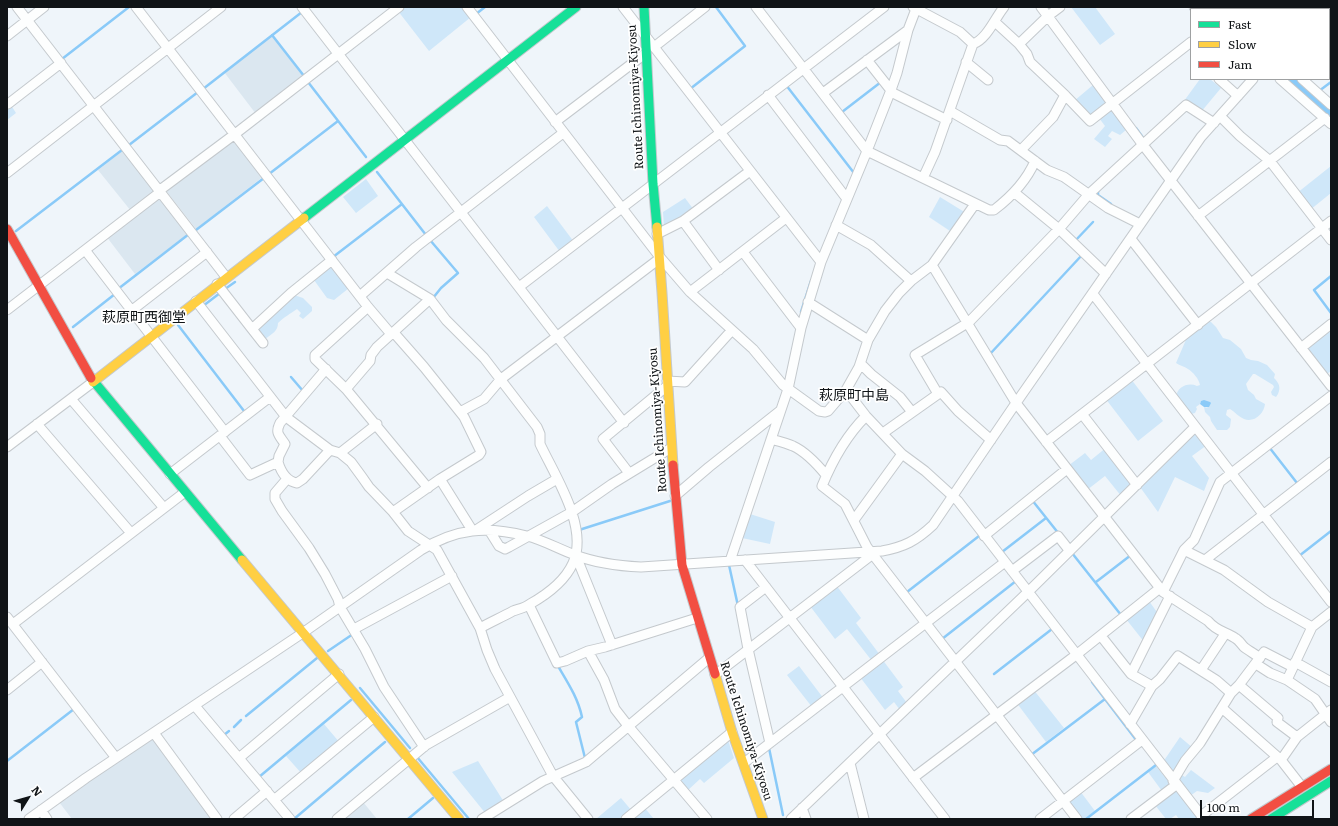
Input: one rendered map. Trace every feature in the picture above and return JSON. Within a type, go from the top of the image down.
[{"type":"street","points":[[17,7],[226,277]]},
{"type":"street","points":[[7,36],[44,7]]},
{"type":"street","points":[[136,7],[368,307],[391,334],[396,334],[464,417],[481,452],[393,512]]},
{"type":"street","points":[[7,173],[221,7]]},
{"type":"street","points":[[302,7],[624,423]]},
{"type":"street","points":[[7,310],[159,193],[160,190],[399,7]]},
{"type":"street","points":[[466,7],[659,257],[690,292],[753,349],[788,389],[819,411],[828,411],[846,390],[861,364],[868,340],[885,311],[899,293],[911,281],[932,265],[975,204]]},
{"type":"street","points":[[7,448],[576,7]]},
{"type":"street","points":[[623,7],[820,262]]},
{"type":"street","name":"Route Ichinomiya-Kiyosu","points":[[644,7],[653,184],[671,448],[682,565],[732,732],[763,819]]},
{"type":"street","points":[[654,47],[705,7]]},
{"type":"street","points":[[756,7],[867,151],[989,210],[994,210],[1015,192],[1032,168],[1035,161]]},
{"type":"street","points":[[519,287],[884,7]]},
{"type":"street","points":[[923,178],[935,152],[973,44],[977,43],[995,22],[1004,7]]},
{"type":"street","points":[[1040,7],[1143,145],[1331,386]]},
{"type":"street","points":[[1019,44],[1048,16],[1060,7]]},
{"type":"street","points":[[730,561],[788,389],[801,328],[820,262],[891,90],[914,8],[960,32],[973,44]]},
{"type":"street","points":[[995,22],[1019,44],[1027,54],[1030,62],[1090,121],[1190,44]]},
{"type":"street","points":[[823,93],[908,30]]},
{"type":"street","points":[[555,122],[646,53]]},
{"type":"street","points":[[868,60],[894,93],[1000,140],[1008,141],[1047,170],[1064,177],[1108,208],[1140,224]]},
{"type":"street","points":[[966,62],[988,80]]},
{"type":"street","points":[[8,104],[61,63]]},
{"type":"street","points":[[1219,80],[1238,96]]},
{"type":"street","points":[[29,819],[429,545],[448,536],[474,530],[489,530],[528,536],[576,556],[604,563],[641,567],[872,553],[893,549],[912,542],[933,525],[1201,137],[1252,80]]},
{"type":"street","points":[[1198,216],[1270,161],[1328,121],[1281,80]]},
{"type":"street","points":[[1303,80],[1331,105]]},
{"type":"street","points":[[768,95],[847,199]]},
{"type":"street","points":[[1021,150],[1053,117],[1065,95]]},
{"type":"street","points":[[938,394],[915,355],[967,323],[1058,229],[1089,194],[1186,105],[1217,119],[1270,161],[1331,240]]},
{"type":"street","points":[[360,296],[416,247],[564,132]]},
{"type":"street","points":[[657,234],[683,221],[750,171]]},
{"type":"street","points":[[1015,192],[1058,229],[1106,274]]},
{"type":"street","points":[[690,292],[786,218]]},
{"type":"street","points":[[683,221],[719,270]]},
{"type":"street","points":[[1046,442],[1331,221]]},
{"type":"street","points":[[836,225],[871,245],[911,281]]},
{"type":"street","points":[[7,229],[93,382],[304,632],[459,819]]},
{"type":"street","points":[[1131,239],[1198,325]]},
{"type":"street","points":[[85,250],[151,336],[223,434],[250,475],[278,462]]},
{"type":"street","points":[[131,311],[207,252]]},
{"type":"street","points":[[743,252],[801,328]]},
{"type":"street","points":[[460,412],[484,399],[501,379],[659,257]]},
{"type":"street","points":[[252,329],[291,293],[332,260]]},
{"type":"street","points":[[846,390],[866,416],[902,454],[925,471],[958,501],[1202,817],[1279,758],[1297,737],[1329,715],[1315,700],[1287,680],[1270,673],[1242,646],[1237,639],[1230,634],[1225,634],[1164,592],[1016,403],[932,265]]},
{"type":"street","points":[[387,273],[430,299],[446,320],[484,358],[501,379],[540,434],[540,444],[572,512],[578,536],[576,556],[565,577],[529,605],[480,628]]},
{"type":"street","points":[[218,284],[263,343]]},
{"type":"street","points":[[1093,294],[1231,474],[1331,600]]},
{"type":"street","points":[[346,389],[370,361],[371,356],[377,347],[430,299]]},
{"type":"street","points":[[196,301],[286,417],[330,450],[340,453],[351,462],[368,487],[393,512],[408,531],[437,550],[480,628],[487,650],[510,697],[553,776],[588,819]]},
{"type":"street","points":[[808,302],[868,340]]},
{"type":"street","points":[[368,307],[315,355],[315,359],[346,389],[377,424],[428,488]]},
{"type":"street","points":[[1301,348],[1331,324]]},
{"type":"street","points":[[629,473],[603,439],[624,423],[667,383],[685,382],[732,330]]},
{"type":"street","points":[[861,364],[900,397],[912,412]]},
{"type":"street","points":[[326,369],[280,423],[277,430],[285,444],[279,456],[278,462],[287,479],[290,482],[297,483],[303,479],[330,450]]},
{"type":"street","points":[[883,433],[941,392],[958,411],[991,440]]},
{"type":"street","points":[[1131,674],[1164,592],[1184,550],[1194,540],[1220,482],[1331,396]]},
{"type":"street","points":[[170,474],[270,397]]},
{"type":"street","points":[[71,399],[164,508]]},
{"type":"street","points":[[675,496],[709,466],[781,410]]},
{"type":"street","points":[[1082,414],[1137,484]]},
{"type":"street","points":[[866,416],[848,435],[835,456],[822,486],[845,504],[867,547],[1077,819]]},
{"type":"street","points":[[37,424],[131,534]]},
{"type":"street","points":[[340,453],[377,424]]},
{"type":"street","points":[[790,819],[1028,592],[1069,550],[1196,427]]},
{"type":"street","points":[[771,439],[792,445],[803,452],[814,461],[826,475]]},
{"type":"street","points":[[489,530],[499,546],[505,549],[572,512],[629,473],[671,448]]},
{"type":"street","points":[[854,520],[902,454]]},
{"type":"street","points":[[1205,560],[1331,462]]},
{"type":"street","points":[[984,536],[1067,469]]},
{"type":"street","points":[[287,479],[275,494],[282,511],[326,574],[338,599],[340,607],[354,629],[384,687],[424,746]]},
{"type":"street","points":[[440,479],[474,530]]},
{"type":"street","points":[[474,530],[557,479]]},
{"type":"street","points":[[13,624],[185,492]]},
{"type":"street","points":[[1012,571],[1058,536],[1069,550]]},
{"type":"street","points":[[1184,550],[1238,579],[1268,602],[1312,627]]},
{"type":"street","points":[[715,675],[872,553]]},
{"type":"street","points":[[576,556],[612,645]]},
{"type":"street","points":[[745,560],[945,819]]},
{"type":"street","points":[[744,763],[1005,562]]},
{"type":"street","points":[[354,629],[452,576]]},
{"type":"street","points":[[766,587],[740,607],[748,649],[770,743]]},
{"type":"street","points":[[913,778],[1101,636],[1164,592]]},
{"type":"street","points":[[529,605],[558,663],[588,651],[612,645],[697,618]]},
{"type":"street","points":[[1287,680],[1312,627],[1331,612]]},
{"type":"street","points":[[7,617],[116,758]]},
{"type":"street","points":[[1201,670],[1225,634]]},
{"type":"street","points":[[1101,636],[1131,674],[1152,686]]},
{"type":"street","points":[[588,651],[604,680],[615,709],[708,819]]},
{"type":"street","points":[[1131,819],[1175,783],[1185,761],[1200,743],[1232,693],[1264,652],[1294,664],[1331,682]]},
{"type":"street","points":[[1130,724],[1152,686],[1160,679],[1178,656],[1216,680],[1232,693]]},
{"type":"street","points":[[482,819],[543,781],[586,762],[709,658]]},
{"type":"street","points":[[7,690],[42,662]]},
{"type":"street","points":[[238,758],[339,674]]},
{"type":"street","points":[[1239,685],[1278,718],[1277,722],[1297,737]]},
{"type":"street","points":[[337,819],[424,746],[510,697]]},
{"type":"street","points":[[195,706],[290,819]]},
{"type":"street","points":[[1222,708],[1279,758],[1302,787]]},
{"type":"street","points":[[274,800],[374,717]]},
{"type":"street","points":[[626,819],[732,732]]},
{"type":"street","points":[[154,733],[217,819]]},
{"type":"street","points":[[1040,819],[1142,740]]},
{"type":"street","points":[[850,762],[864,819]]},
{"type":"street","points":[[1251,819],[1331,769]]},
{"type":"street","points":[[1271,819],[1331,780]]},
{"type":"street","points":[[234,819],[267,791]]},
{"type":"street","points":[[802,808],[806,819]]},
{"type":"street","points":[[41,810],[47,819]]},
{"type":"shaded area","points":[[404,7],[463,7],[471,17],[429,51],[398,11]]},
{"type":"shaded area","points":[[1071,7],[1095,7],[1115,34],[1100,45]]},
{"type":"shaded area","points":[[1225,7],[1317,7],[1316,8]]},
{"type":"shaded area","points":[[272,35],[304,77],[256,114],[224,72]]},
{"type":"shaded area","points":[[1199,80],[1211,80],[1221,88],[1201,112],[1184,101]]},
{"type":"shaded area","points":[[1093,85],[1108,105],[1089,116],[1074,101]]},
{"type":"shaded area","points":[[7,99],[16,113],[7,120]]},
{"type":"shaded area","points":[[1111,109],[1126,130],[1120,135],[1112,131],[1108,136],[1112,139],[1105,147],[1094,139],[1105,126],[1099,118]]},
{"type":"shaded area","points":[[232,139],[264,176],[196,229],[167,192],[168,188]]},
{"type":"shaded area","points":[[125,149],[156,193],[131,211],[98,170]]},
{"type":"shaded area","points":[[1331,166],[1331,193],[1310,210],[1297,193]]},
{"type":"shaded area","points":[[366,179],[378,196],[356,213],[343,197]]},
{"type":"shaded area","points":[[159,196],[189,233],[135,274],[106,236]]},
{"type":"shaded area","points":[[940,197],[966,213],[953,233],[929,217]]},
{"type":"shaded area","points":[[685,198],[694,210],[664,228],[663,212]]},
{"type":"shaded area","points":[[547,206],[574,242],[560,252],[534,217]]},
{"type":"shaded area","points":[[331,265],[349,288],[334,300],[327,298],[314,280]]},
{"type":"shaded area","points":[[294,295],[303,298],[312,307],[312,311],[303,319],[299,316],[301,313],[297,309],[280,321],[276,330],[265,339],[258,329]]},
{"type":"shaded area","points":[[1207,321],[1211,322],[1216,327],[1223,338],[1230,340],[1241,349],[1246,358],[1267,365],[1275,374],[1274,378],[1279,387],[1279,392],[1276,397],[1272,395],[1271,392],[1274,387],[1273,385],[1253,374],[1246,384],[1248,390],[1256,399],[1265,404],[1263,411],[1255,419],[1248,420],[1242,418],[1230,409],[1227,410],[1226,415],[1231,419],[1230,427],[1227,430],[1217,430],[1210,417],[1205,412],[1204,407],[1208,408],[1200,402],[1200,404],[1196,407],[1197,409],[1195,413],[1191,414],[1176,397],[1178,390],[1184,386],[1200,385],[1192,372],[1176,363],[1188,335]]},
{"type":"shaded area","points":[[1331,327],[1331,371],[1327,374],[1306,347]]},
{"type":"shaded area","points":[[1131,379],[1163,421],[1138,441],[1105,398]]},
{"type":"shaded area","points":[[1194,434],[1198,434],[1207,445],[1192,456],[1209,478],[1204,491],[1175,477],[1158,512],[1140,487]]},
{"type":"shaded area","points":[[1107,447],[1134,483],[1122,497],[1105,476],[1087,490],[1068,466],[1085,453],[1091,460]]},
{"type":"shaded area","points":[[750,514],[775,522],[770,544],[742,538]]},
{"type":"shaded area","points":[[836,585],[861,618],[856,623],[880,655],[872,661],[847,629],[835,639],[810,606]]},
{"type":"shaded area","points":[[1149,601],[1159,615],[1145,643],[1126,619]]},
{"type":"shaded area","points":[[882,659],[903,687],[898,691],[907,703],[900,710],[894,702],[885,710],[860,677]]},
{"type":"shaded area","points":[[799,666],[824,699],[812,707],[787,675]]},
{"type":"shaded area","points":[[1033,689],[1064,728],[1046,742],[1016,702]]},
{"type":"shaded area","points":[[324,724],[340,743],[302,774],[286,756]]},
{"type":"shaded area","points":[[1180,737],[1193,748],[1174,775],[1163,762]]},
{"type":"shaded area","points":[[152,739],[156,740],[213,819],[72,819],[59,802]]},
{"type":"shaded area","points":[[728,740],[734,758],[704,783],[700,779],[687,791],[679,779]]},
{"type":"shaded area","points":[[478,761],[504,802],[486,814],[452,772]]},
{"type":"shaded area","points":[[1156,766],[1169,782],[1168,786],[1162,791],[1148,772]]},
{"type":"shaded area","points":[[1191,770],[1215,788],[1208,793],[1197,791],[1190,796],[1179,781],[1180,774],[1185,777]]},
{"type":"shaded area","points":[[1080,791],[1095,811],[1084,819],[1068,800]]},
{"type":"shaded area","points":[[1174,791],[1178,791],[1200,819],[1179,819],[1176,815],[1170,819],[1166,819],[1155,805]]},
{"type":"shaded area","points":[[621,798],[632,811],[623,819],[596,819]]},
{"type":"shaded area","points":[[363,802],[377,819],[342,819]]},
{"type":"shaded area","points":[[644,807],[654,819],[630,819]]},
{"type":"water","points":[[1204,400],[1211,403],[1209,407],[1204,407],[1200,404],[1201,401]]},
{"type":"waterway","points":[[62,59],[129,7]]},
{"type":"waterway","points":[[476,14],[485,7]]},
{"type":"waterway","points":[[690,89],[745,46],[716,7]]},
{"type":"waterway","points":[[203,89],[302,12]]},
{"type":"waterway","points":[[272,35],[304,76]]},
{"type":"waterway","points":[[1291,80],[1331,115]]},
{"type":"waterway","points":[[308,82],[366,157]]},
{"type":"waterway","points":[[842,112],[881,82]]},
{"type":"waterway","points":[[1319,91],[1331,82]]},
{"type":"waterway","points":[[786,85],[854,173]]},
{"type":"waterway","points":[[129,145],[198,92]]},
{"type":"waterway","points":[[269,174],[338,121]]},
{"type":"waterway","points":[[1136,128],[1144,139]]},
{"type":"waterway","points":[[16,231],[122,150]]},
{"type":"waterway","points":[[377,172],[426,235]]},
{"type":"waterway","points":[[196,230],[264,178]]},
{"type":"waterway","points":[[1099,190],[1098,195],[1111,204]]},
{"type":"waterway","points":[[333,257],[402,204]]},
{"type":"waterway","points":[[1076,242],[1075,241],[1093,222]]},
{"type":"waterway","points":[[118,289],[189,234]]},
{"type":"waterway","points":[[430,240],[458,273],[441,288],[433,298]]},
{"type":"waterway","points":[[990,354],[1082,255]]},
{"type":"waterway","points":[[1331,276],[1314,290],[1331,313]]},
{"type":"waterway","points":[[801,312],[811,281]]},
{"type":"waterway","points":[[225,289],[235,282]]},
{"type":"waterway","points":[[203,306],[220,293]]},
{"type":"waterway","points":[[73,327],[115,294]]},
{"type":"waterway","points":[[178,325],[244,411]]},
{"type":"waterway","points":[[291,377],[303,391]]},
{"type":"waterway","points":[[1269,447],[1297,483]]},
{"type":"waterway","points":[[1032,500],[1059,534]]},
{"type":"waterway","points":[[579,530],[670,501]]},
{"type":"waterway","points":[[1003,553],[1002,552],[1046,518]]},
{"type":"waterway","points":[[1299,556],[1331,531]]},
{"type":"waterway","points":[[907,592],[979,536]]},
{"type":"waterway","points":[[1072,553],[1121,615]]},
{"type":"waterway","points":[[1096,582],[1131,555]]},
{"type":"waterway","points":[[729,565],[738,606]]},
{"type":"waterway","points":[[942,639],[1016,581],[1017,583]]},
{"type":"waterway","points":[[994,674],[1052,629]]},
{"type":"waterway","points":[[328,651],[353,634]]},
{"type":"waterway","points":[[246,716],[317,658]]},
{"type":"waterway","points":[[558,666],[578,703],[582,717],[576,722],[585,758]]},
{"type":"waterway","points":[[1092,682],[1137,741]]},
{"type":"waterway","points":[[360,688],[410,748]]},
{"type":"waterway","points":[[1031,755],[1105,699]]},
{"type":"waterway","points":[[258,775],[259,777],[351,700]]},
{"type":"waterway","points":[[7,761],[74,709]]},
{"type":"waterway","points":[[234,727],[241,720]]},
{"type":"waterway","points":[[224,735],[229,731]]},
{"type":"waterway","points":[[294,819],[385,742]]},
{"type":"waterway","points":[[769,748],[783,815]]},
{"type":"waterway","points":[[417,757],[469,819]]},
{"type":"waterway","points":[[1086,819],[1156,765]]},
{"type":"waterway","points":[[408,819],[433,798]]},
{"type":"traffic: fast","points":[[304,218],[576,7]]},
{"type":"traffic: fast","points":[[644,7],[653,184],[657,227]]},
{"type":"traffic: fast","points":[[91,378],[242,560]]},
{"type":"traffic: fast","points":[[1271,819],[1331,781]]},
{"type":"traffic: slow","points":[[93,382],[304,218]]},
{"type":"traffic: slow","points":[[657,227],[673,465]]},
{"type":"traffic: slow","points":[[242,560],[459,819]]},
{"type":"traffic: slow","points":[[715,674],[732,732],[763,819]]},
{"type":"traffic: jam","points":[[7,229],[91,378]]},
{"type":"traffic: jam","points":[[673,465],[682,565],[715,674]]},
{"type":"traffic: jam","points":[[1251,819],[1331,769]]},
{"type":"district","name":"萩原町西御堂","points":[[144,318]]},
{"type":"district","name":"萩原町中島","points":[[854,396]]}]
